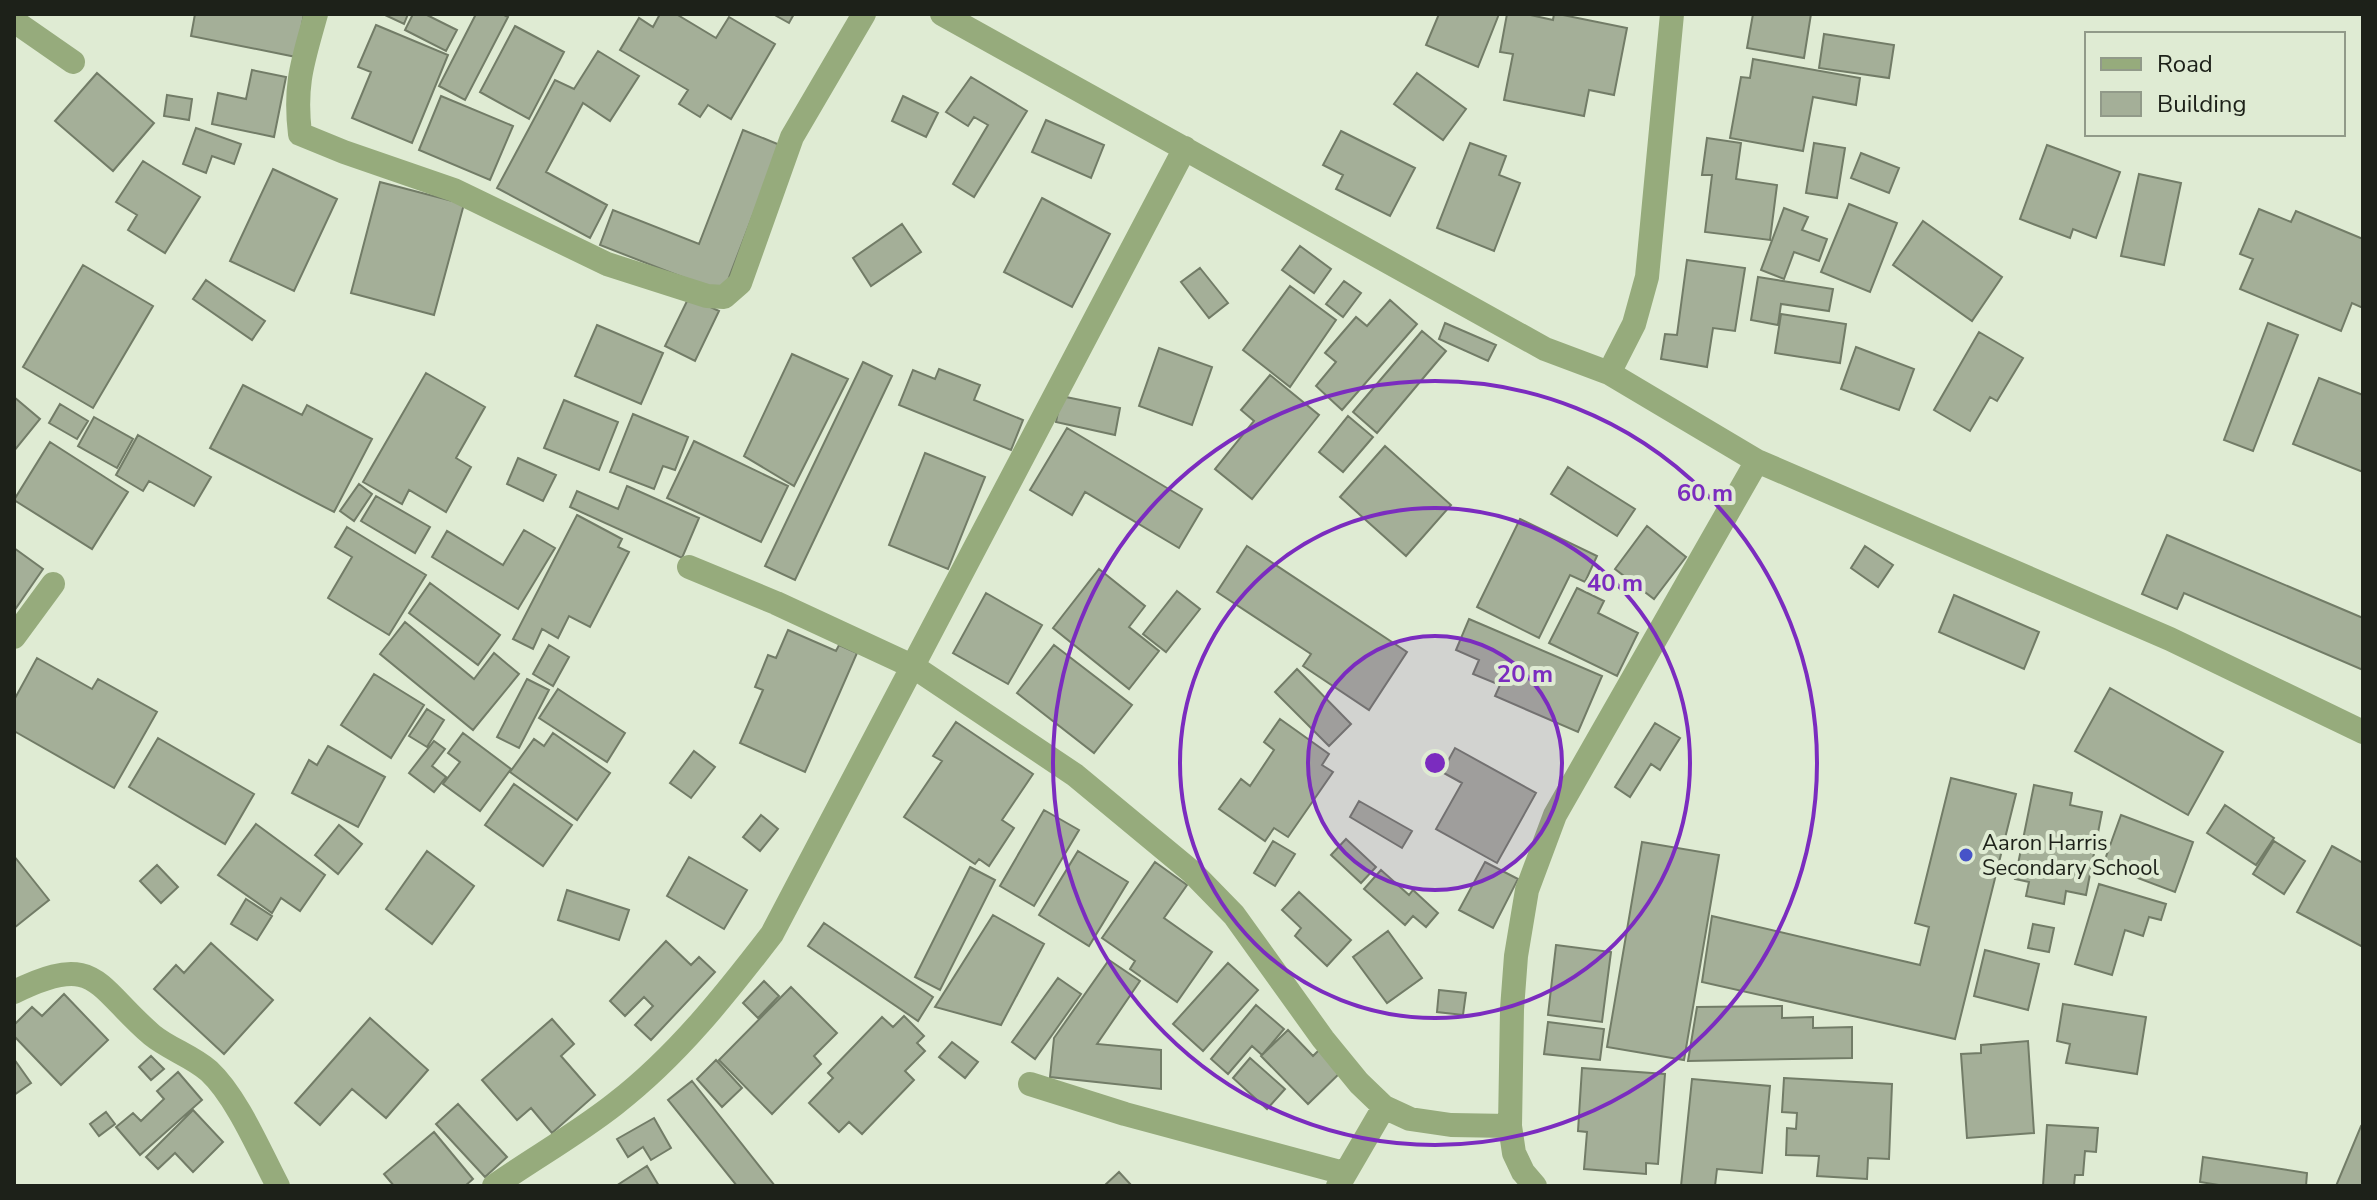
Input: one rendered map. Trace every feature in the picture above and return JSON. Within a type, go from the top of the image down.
[{"type":"street","points":[[316,14],[300,71],[296,101],[300,134],[454,190],[607,264],[707,296],[724,297],[740,283],[792,137],[864,14]]},
{"type":"street","points":[[942,14],[1545,349],[1609,373],[1757,461],[2170,639],[2363,732]]},
{"type":"street","points":[[1609,373],[1634,324],[1647,277],[1672,14]]},
{"type":"street","points":[[14,21],[73,62]]},
{"type":"street","points":[[494,1186],[617,1103],[662,1063],[704,1020],[772,934],[1185,148]]},
{"type":"street","points":[[1535,1186],[1523,1172],[1514,1153],[1510,1126],[1512,1009],[1516,956],[1527,890],[1555,815],[1757,461]]},
{"type":"street","points":[[689,567],[776,603],[914,667],[1075,775],[1192,872],[1234,915],[1323,1039],[1359,1083],[1384,1107],[1410,1119],[1451,1125],[1510,1126]]},
{"type":"street","points":[[14,637],[53,584]]},
{"type":"street","points":[[14,992],[44,977],[63,973],[76,973],[101,985],[153,1036],[208,1070],[248,1129],[278,1186]]},
{"type":"street","points":[[1030,1084],[1341,1179],[1384,1107]]},
{"type":"building","points":[[195,14],[304,14],[296,57],[191,36]]},
{"type":"building","points":[[383,14],[408,14],[404,24]]},
{"type":"building","points":[[413,14],[425,14],[457,30],[446,51],[405,30]]},
{"type":"building","points":[[476,14],[502,14],[508,17],[465,100],[439,86]]},
{"type":"building","points":[[660,14],[676,14],[716,38],[729,17],[775,44],[731,119],[708,105],[700,117],[679,104],[688,90],[620,50],[639,18],[653,27]]},
{"type":"building","points":[[773,14],[794,14],[789,23]]},
{"type":"building","points":[[1439,14],[1499,14],[1478,67],[1426,45]]},
{"type":"building","points":[[1507,14],[1526,14],[1553,20],[1554,14],[1558,14],[1627,28],[1614,95],[1589,90],[1584,116],[1504,100],[1513,54],[1500,52]]},
{"type":"building","points":[[1753,14],[1811,14],[1804,58],[1747,48]]},
{"type":"building","points":[[376,25],[448,55],[412,143],[352,118],[371,72],[358,67]]},
{"type":"building","points":[[515,26],[564,52],[529,119],[480,92]]},
{"type":"building","points":[[1824,34],[1894,45],[1889,78],[1819,68]]},
{"type":"building","points":[[598,51],[639,76],[610,121],[583,103],[546,172],[607,205],[590,238],[497,188],[555,80],[574,89]]},
{"type":"building","points":[[1753,59],[1860,78],[1856,105],[1813,97],[1803,151],[1730,138],[1741,77],[1750,78]]},
{"type":"building","points":[[252,70],[286,77],[274,137],[212,124],[218,93],[246,99]]},
{"type":"building","points":[[97,73],[154,123],[113,171],[55,121]]},
{"type":"building","points":[[1417,73],[1466,109],[1443,140],[1394,104]]},
{"type":"building","points":[[971,77],[1027,111],[974,197],[953,184],[988,125],[974,117],[968,126],[946,112]]},
{"type":"building","points":[[167,95],[192,99],[189,120],[164,116]]},
{"type":"building","points":[[441,96],[513,126],[490,180],[419,150]]},
{"type":"building","points":[[903,96],[938,113],[926,137],[892,121]]},
{"type":"building","points":[[1046,120],[1104,145],[1091,178],[1032,152]]},
{"type":"building","points":[[196,128],[241,144],[234,164],[212,156],[206,173],[183,164]]},
{"type":"building","points":[[743,130],[780,145],[723,293],[600,245],[613,210],[699,244]]},
{"type":"building","points":[[1341,131],[1415,168],[1390,216],[1336,189],[1343,175],[1323,165]]},
{"type":"building","points":[[1707,138],[1741,143],[1736,179],[1777,185],[1770,240],[1705,232],[1712,175],[1702,175]]},
{"type":"building","points":[[1470,143],[1506,156],[1499,175],[1520,183],[1494,251],[1437,228]]},
{"type":"building","points":[[1814,143],[1845,148],[1837,198],[1806,193]]},
{"type":"building","points":[[2047,145],[2120,172],[2096,238],[2073,229],[2070,238],[2020,219]]},
{"type":"building","points":[[1861,153],[1899,168],[1889,193],[1851,178]]},
{"type":"building","points":[[143,161],[200,197],[165,253],[128,230],[137,215],[116,202]]},
{"type":"building","points":[[273,169],[337,199],[294,291],[230,261]]},
{"type":"building","points":[[2139,174],[2181,183],[2164,265],[2121,256]]},
{"type":"building","points":[[380,182],[464,204],[434,315],[351,293]]},
{"type":"building","points":[[1042,198],[1110,234],[1072,307],[1004,272]]},
{"type":"building","points":[[1849,204],[1897,223],[1870,292],[1821,272]]},
{"type":"building","points":[[1784,208],[1808,217],[1802,230],[1827,239],[1819,261],[1794,252],[1784,279],[1761,270]]},
{"type":"building","points":[[2259,209],[2291,222],[2296,211],[2363,239],[2363,308],[2352,303],[2341,331],[2240,289],[2253,259],[2240,254]]},
{"type":"building","points":[[1923,221],[2002,277],[1972,321],[1893,265]]},
{"type":"building","points":[[902,224],[921,252],[871,286],[853,258]]},
{"type":"building","points":[[1300,246],[1331,269],[1314,293],[1282,270]]},
{"type":"building","points":[[1687,260],[1745,268],[1735,331],[1713,328],[1707,367],[1661,359],[1665,334],[1677,335]]},
{"type":"building","points":[[83,265],[153,306],[93,408],[23,367]]},
{"type":"building","points":[[1200,268],[1228,303],[1209,318],[1181,282]]},
{"type":"building","points":[[1758,277],[1833,289],[1829,311],[1781,304],[1778,325],[1751,320]]},
{"type":"building","points":[[206,280],[265,321],[252,340],[193,299]]},
{"type":"building","points":[[1344,281],[1361,293],[1343,317],[1326,304]]},
{"type":"building","points":[[1290,286],[1336,320],[1290,387],[1243,350]]},
{"type":"building","points":[[689,297],[719,311],[695,361],[665,346]]},
{"type":"building","points":[[1390,300],[1417,324],[1342,410],[1316,386],[1336,362],[1325,353],[1356,317],[1367,326]]},
{"type":"building","points":[[1781,314],[1846,324],[1840,363],[1775,353]]},
{"type":"building","points":[[1445,323],[1496,345],[1488,361],[1439,339]]},
{"type":"building","points":[[2268,323],[2298,335],[2253,451],[2224,440]]},
{"type":"building","points":[[597,325],[663,353],[641,404],[575,376]]},
{"type":"building","points":[[1422,331],[1446,351],[1377,433],[1353,412]]},
{"type":"building","points":[[1979,332],[2023,358],[1997,401],[1990,397],[1970,431],[1934,410]]},
{"type":"building","points":[[1856,347],[1914,369],[1899,410],[1841,389]]},
{"type":"building","points":[[1159,348],[1212,367],[1192,425],[1139,406]]},
{"type":"building","points":[[792,354],[848,379],[794,486],[744,456]]},
{"type":"building","points":[[863,362],[892,376],[795,580],[765,566]]},
{"type":"building","points":[[939,369],[980,385],[974,400],[1023,420],[1011,450],[899,405],[913,370],[935,379]]},
{"type":"building","points":[[426,373],[485,407],[456,458],[471,467],[446,512],[409,490],[402,504],[363,482]]},
{"type":"building","points":[[1270,375],[1319,415],[1252,499],[1215,469],[1254,421],[1241,410]]},
{"type":"building","points":[[2319,378],[2363,395],[2363,472],[2293,444]]},
{"type":"building","points":[[243,385],[302,415],[307,405],[372,439],[334,512],[210,448]]},
{"type":"building","points":[[1061,396],[1120,408],[1115,435],[1056,422]]},
{"type":"building","points":[[14,397],[40,419],[14,451]]},
{"type":"building","points":[[564,400],[618,422],[599,470],[544,448]]},
{"type":"building","points":[[60,404],[88,421],[77,439],[49,423]]},
{"type":"building","points":[[633,414],[688,437],[675,470],[663,466],[654,489],[610,472]]},
{"type":"building","points":[[1348,416],[1373,437],[1343,472],[1319,452]]},
{"type":"building","points":[[94,417],[133,439],[117,468],[78,446]]},
{"type":"building","points":[[1067,428],[1202,509],[1179,548],[1085,492],[1072,515],[1030,490]]},
{"type":"building","points":[[138,435],[211,477],[194,506],[149,481],[143,491],[116,475]]},
{"type":"building","points":[[694,441],[788,486],[761,542],[667,498]]},
{"type":"building","points":[[50,442],[128,492],[92,549],[14,500]]},
{"type":"building","points":[[1385,446],[1451,505],[1406,556],[1340,497]]},
{"type":"building","points":[[925,453],[985,477],[948,569],[889,545]]},
{"type":"building","points":[[518,458],[556,475],[543,501],[507,484]]},
{"type":"building","points":[[1568,467],[1635,509],[1617,536],[1551,494]]},
{"type":"building","points":[[359,484],[372,494],[354,521],[340,511]]},
{"type":"building","points":[[627,486],[699,518],[682,558],[570,507],[577,491],[618,509]]},
{"type":"building","points":[[376,496],[430,527],[415,553],[361,521]]},
{"type":"building","points":[[577,515],[622,539],[618,547],[629,552],[590,627],[569,616],[558,638],[542,629],[533,649],[513,639]]},
{"type":"building","points":[[1520,519],[1597,556],[1585,582],[1570,575],[1539,638],[1477,607]]},
{"type":"building","points":[[1647,526],[1686,557],[1654,599],[1615,569]]},
{"type":"building","points":[[347,527],[426,575],[389,635],[328,598],[352,557],[335,547]]},
{"type":"building","points":[[524,530],[555,548],[518,609],[432,557],[447,531],[503,565]]},
{"type":"building","points":[[2167,535],[2363,618],[2363,670],[2184,593],[2177,609],[2142,594]]},
{"type":"building","points":[[1247,546],[1407,652],[1369,710],[1303,666],[1311,654],[1217,592]]},
{"type":"building","points":[[1865,546],[1893,565],[1878,587],[1851,568]]},
{"type":"building","points":[[14,548],[43,569],[14,611]]},
{"type":"building","points":[[1099,569],[1145,606],[1129,627],[1159,651],[1129,689],[1053,628]]},
{"type":"building","points":[[430,583],[500,635],[478,665],[409,613]]},
{"type":"building","points":[[1577,588],[1604,601],[1598,613],[1638,633],[1617,676],[1549,643]]},
{"type":"building","points":[[1177,591],[1200,609],[1166,652],[1143,634]]},
{"type":"building","points":[[986,593],[1042,625],[1008,684],[953,653]]},
{"type":"building","points":[[1954,595],[2039,632],[2024,669],[1939,632]]},
{"type":"building","points":[[1469,619],[1602,676],[1578,732],[1495,696],[1500,685],[1473,674],[1479,660],[1456,650]]},
{"type":"building","points":[[405,622],[474,679],[494,653],[519,674],[473,730],[380,654]]},
{"type":"building","points":[[788,630],[836,651],[839,645],[857,653],[805,772],[740,743],[763,690],[755,687],[768,655],[776,658]]},
{"type":"building","points":[[549,645],[569,657],[553,686],[533,674]]},
{"type":"building","points":[[1054,645],[1132,705],[1094,753],[1017,693]]},
{"type":"building","points":[[37,658],[92,689],[98,679],[157,712],[114,788],[14,731],[14,700]]},
{"type":"building","points":[[1297,669],[1351,724],[1329,746],[1275,692]]},
{"type":"building","points":[[374,674],[424,705],[391,758],[341,725]]},
{"type":"building","points":[[527,679],[549,690],[519,748],[497,737]]},
{"type":"building","points":[[2110,688],[2223,752],[2188,815],[2075,751]]},
{"type":"building","points":[[558,689],[625,733],[607,762],[539,718]]},
{"type":"building","points":[[427,709],[444,720],[427,747],[409,736]]},
{"type":"building","points":[[1280,719],[1329,754],[1322,765],[1333,772],[1288,837],[1274,828],[1265,841],[1219,809],[1241,779],[1250,786],[1274,750],[1264,742]]},
{"type":"building","points":[[956,722],[1033,774],[1002,820],[1014,828],[989,866],[979,859],[975,864],[904,817],[942,761],[933,756]]},
{"type":"building","points":[[1655,723],[1680,738],[1660,770],[1651,764],[1630,797],[1615,787]]},
{"type":"building","points":[[463,733],[511,769],[480,811],[443,784],[460,762],[448,753]]},
{"type":"building","points":[[553,733],[610,773],[577,820],[510,772],[534,739],[544,746]]},
{"type":"building","points":[[158,738],[254,794],[225,844],[129,787]]},
{"type":"building","points":[[434,741],[445,749],[432,766],[446,777],[434,792],[409,773]]},
{"type":"building","points":[[328,746],[385,777],[358,827],[292,793],[309,760],[317,765]]},
{"type":"building","points":[[1455,748],[1536,793],[1497,863],[1436,829],[1462,783],[1442,772]]},
{"type":"building","points":[[694,751],[715,767],[691,798],[670,783]]},
{"type":"building","name":"Aaron Harris Secondary School","points":[[1951,778],[2016,794],[1955,1039],[1702,982],[1712,916],[1920,965],[1929,927],[1915,923]]},
{"type":"building","points":[[514,784],[572,825],[543,866],[485,825]]},
{"type":"building","points":[[2034,785],[2072,793],[2070,805],[2102,812],[2086,895],[2066,891],[2064,904],[2026,896],[2029,882],[2015,879]]},
{"type":"building","points":[[1359,801],[1412,831],[1402,848],[1350,817]]},
{"type":"building","points":[[2225,805],[2274,838],[2256,865],[2207,833]]},
{"type":"building","points":[[1044,810],[1079,830],[1034,906],[1000,886]]},
{"type":"building","points":[[761,815],[778,829],[760,851],[743,837]]},
{"type":"building","points":[[2121,815],[2193,842],[2175,892],[2103,865]]},
{"type":"building","points":[[256,824],[325,875],[300,911],[281,898],[272,913],[218,875]]},
{"type":"building","points":[[339,825],[362,844],[338,874],[315,855]]},
{"type":"building","points":[[1346,839],[1376,867],[1361,883],[1331,855]]},
{"type":"building","points":[[1273,841],[1295,854],[1275,886],[1254,873]]},
{"type":"building","points":[[2274,841],[2305,861],[2284,894],[2253,874]]},
{"type":"building","points":[[1642,842],[1719,855],[1684,1060],[1607,1047]]},
{"type":"building","points":[[2332,846],[2363,863],[2363,947],[2297,912]]},
{"type":"building","points":[[427,851],[474,886],[432,944],[386,909]]},
{"type":"building","points":[[1078,851],[1128,882],[1089,946],[1039,915]]},
{"type":"building","points":[[14,856],[49,900],[14,928]]},
{"type":"building","points":[[689,857],[747,890],[724,929],[667,896]]},
{"type":"building","points":[[1155,862],[1187,885],[1164,918],[1212,952],[1177,1002],[1130,969],[1135,961],[1102,938]]},
{"type":"building","points":[[1485,862],[1518,879],[1493,928],[1459,910]]},
{"type":"building","points":[[157,865],[178,887],[161,903],[140,881]]},
{"type":"building","points":[[970,867],[995,880],[940,990],[915,977]]},
{"type":"building","points":[[1381,870],[1409,895],[1413,890],[1438,913],[1426,927],[1413,916],[1405,925],[1364,889]]},
{"type":"building","points":[[2099,884],[2166,904],[2161,920],[2149,917],[2143,936],[2125,930],[2112,975],[2075,964]]},
{"type":"building","points":[[567,890],[629,910],[619,940],[558,920]]},
{"type":"building","points":[[1299,892],[1351,940],[1327,966],[1295,936],[1301,928],[1282,910]]},
{"type":"building","points":[[246,899],[272,916],[257,940],[231,924]]},
{"type":"building","points":[[993,915],[1044,944],[1001,1025],[935,1007]]},
{"type":"building","points":[[824,923],[933,997],[918,1021],[808,946]]},
{"type":"building","points":[[2033,924],[2054,928],[2049,952],[2028,948]]},
{"type":"building","points":[[1388,931],[1422,978],[1387,1003],[1353,957]]},
{"type":"building","points":[[666,941],[691,965],[699,957],[715,972],[651,1040],[635,1025],[653,1006],[644,997],[625,1016],[610,1001]]},
{"type":"building","points":[[211,943],[273,1000],[224,1054],[154,989],[176,965],[184,973]]},
{"type":"building","points":[[1556,945],[1611,952],[1602,1022],[1548,1015]]},
{"type":"building","points":[[1985,950],[2039,964],[2028,1010],[1974,996]]},
{"type":"building","points":[[1109,960],[1140,981],[1097,1044],[1161,1050],[1161,1089],[1050,1077],[1054,1038]]},
{"type":"building","points":[[1228,963],[1258,990],[1203,1051],[1173,1024]]},
{"type":"building","points":[[1058,978],[1081,994],[1035,1059],[1012,1042]]},
{"type":"building","points":[[764,981],[779,996],[758,1018],[743,1003]]},
{"type":"building","points":[[791,987],[837,1033],[814,1056],[821,1064],[772,1114],[719,1060]]},
{"type":"building","points":[[1439,990],[1466,993],[1463,1015],[1437,1012]]},
{"type":"building","points":[[64,994],[108,1040],[61,1085],[14,1036],[14,1025],[32,1007],[42,1016]]},
{"type":"building","points":[[2063,1004],[2146,1017],[2137,1074],[2066,1063],[2070,1044],[2057,1041]]},
{"type":"building","points":[[1256,1005],[1284,1029],[1262,1055],[1252,1046],[1228,1074],[1211,1059]]},
{"type":"building","points":[[1782,1006],[1782,1018],[1813,1017],[1813,1028],[1852,1027],[1852,1058],[1688,1061],[1697,1007]]},
{"type":"building","points":[[904,1016],[924,1036],[917,1043],[925,1051],[905,1071],[914,1080],[862,1134],[849,1122],[839,1132],[809,1103],[833,1078],[828,1073],[882,1017],[893,1027]]},
{"type":"building","points":[[370,1018],[428,1070],[386,1118],[352,1089],[320,1125],[295,1103]]},
{"type":"building","points":[[552,1019],[574,1044],[561,1056],[595,1095],[552,1133],[531,1108],[517,1120],[482,1080]]},
{"type":"building","points":[[1548,1022],[1604,1029],[1600,1060],[1544,1054]]},
{"type":"building","points":[[1288,1030],[1313,1056],[1321,1048],[1343,1070],[1308,1104],[1261,1056]]},
{"type":"building","points":[[2028,1041],[2034,1133],[1967,1138],[1961,1054],[1981,1053],[1981,1045]]},
{"type":"building","points":[[952,1042],[978,1062],[965,1078],[939,1057]]},
{"type":"building","points":[[151,1056],[164,1069],[151,1080],[139,1067]]},
{"type":"building","points":[[1250,1058],[1285,1089],[1267,1109],[1233,1078]]},
{"type":"building","points":[[14,1059],[31,1083],[14,1095]]},
{"type":"building","points":[[716,1060],[742,1088],[722,1107],[697,1079]]},
{"type":"building","points":[[1582,1068],[1665,1074],[1658,1164],[1646,1163],[1646,1174],[1584,1169],[1587,1132],[1578,1131]]},
{"type":"building","points":[[178,1072],[202,1100],[140,1155],[116,1127],[133,1113],[141,1121],[164,1099],[157,1091]]},
{"type":"building","points":[[1784,1078],[1892,1084],[1889,1159],[1868,1158],[1867,1179],[1817,1176],[1819,1156],[1786,1155],[1787,1128],[1796,1129],[1797,1113],[1782,1112]]},
{"type":"building","points":[[1692,1079],[1770,1086],[1762,1173],[1717,1169],[1715,1186],[1681,1186]]},
{"type":"building","points":[[692,1081],[775,1186],[737,1186],[668,1100]]},
{"type":"building","points":[[458,1104],[507,1157],[485,1177],[436,1124]]},
{"type":"building","points":[[193,1110],[223,1142],[193,1172],[175,1153],[158,1169],[146,1157]]},
{"type":"building","points":[[106,1112],[115,1124],[99,1136],[90,1124]]},
{"type":"building","points":[[654,1118],[671,1148],[651,1160],[643,1147],[628,1157],[617,1139]]},
{"type":"building","points":[[2047,1125],[2098,1128],[2096,1152],[2085,1151],[2083,1175],[2075,1175],[2074,1186],[2043,1186]]},
{"type":"building","points":[[2361,1126],[2363,1186],[2336,1186]]},
{"type":"building","points":[[434,1132],[473,1179],[465,1186],[394,1186],[384,1174]]},
{"type":"building","points":[[2203,1157],[2307,1173],[2306,1186],[2225,1186],[2200,1182]]},
{"type":"building","points":[[647,1166],[659,1186],[616,1186]]},
{"type":"building","points":[[1119,1172],[1132,1186],[1104,1186]]},
{"type":"place","name":"Aaron Harris Secondary School","points":[[1966,855]]}]
